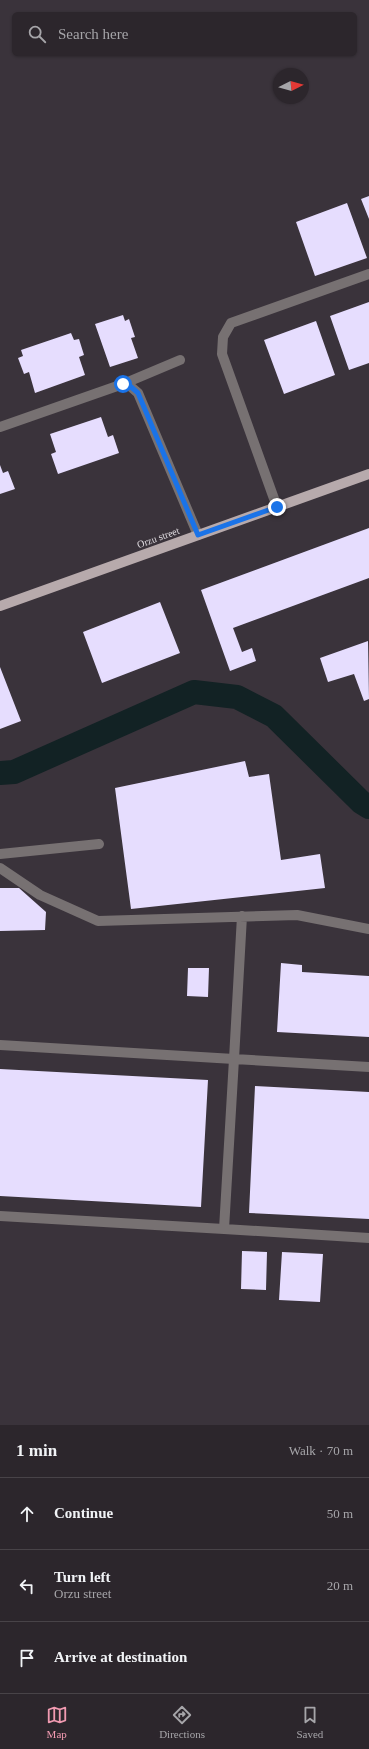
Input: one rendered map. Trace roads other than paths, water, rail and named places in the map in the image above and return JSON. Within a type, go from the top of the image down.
[{"type":"main road","name":"Orzu street","points":[[0,606],[369,474]]},
{"type":"street","points":[[277,507],[222,354],[224,337],[231,323],[369,274]]},
{"type":"street","points":[[0,427],[123,384],[180,360]]},
{"type":"street","points":[[123,384],[130,386],[138,393],[198,535]]},
{"type":"street","points":[[0,854],[99,844]]},
{"type":"street","points":[[0,868],[40,895],[98,921],[297,915],[369,929]]},
{"type":"street","points":[[224,1229],[242,916]]},
{"type":"street","points":[[0,1045],[369,1067]]},
{"type":"street","points":[[0,1216],[369,1238]]},
{"type":"waterway","points":[[0,773],[14,772],[194,692],[237,697],[274,716],[361,802],[369,807]]}]
